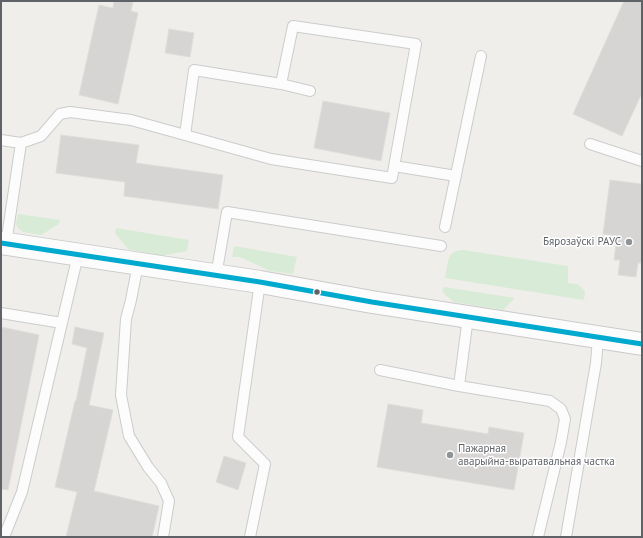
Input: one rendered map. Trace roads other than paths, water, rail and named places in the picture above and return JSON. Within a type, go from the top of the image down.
[{"type":"main road","points":[[3,244],[260,282],[468,317],[642,344]]},
{"type":"lane","points":[[1,140],[21,143],[41,136],[60,114],[70,112],[130,120],[271,159],[392,178],[416,44],[293,26],[281,84]]},
{"type":"lane","points":[[445,227],[481,56]]},
{"type":"lane","points":[[185,135],[194,70],[281,84],[310,91]]},
{"type":"lane","points":[[3,244],[21,143]]},
{"type":"lane","points":[[590,144],[642,161]]},
{"type":"lane","points":[[394,166],[456,176]]},
{"type":"lane","points":[[216,276],[227,212],[441,246]]},
{"type":"lane","points":[[4,537],[22,492],[78,255]]},
{"type":"lane","points":[[138,264],[126,319],[121,395],[129,436],[148,467],[161,483],[169,502],[163,537]]},
{"type":"lane","points":[[250,537],[265,464],[238,437],[260,282]]},
{"type":"lane","points":[[1,313],[62,323]]},
{"type":"lane","points":[[459,386],[468,317]]},
{"type":"lane","points":[[566,537],[596,363],[598,338]]},
{"type":"lane","points":[[380,370],[459,386],[550,401],[561,409],[565,419],[561,442],[538,537]]},
{"type":"place","name":"Бярозаўскі РАУС","points":[[629,242]]},
{"type":"place","name":"Пажарная аварыйна-выратавальная частка","points":[[450,455]]}]
